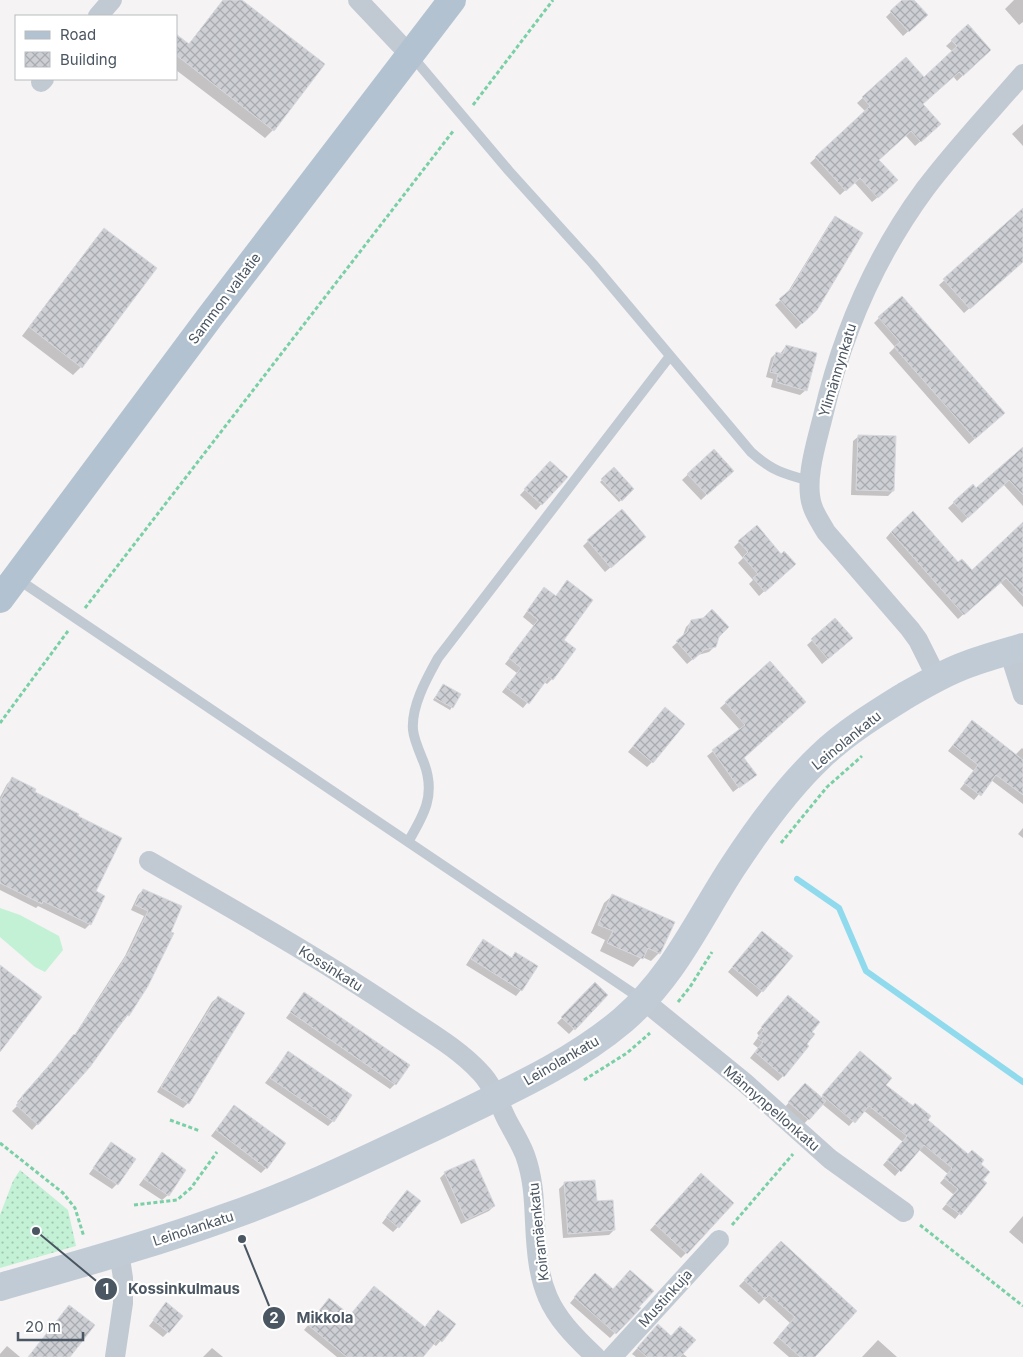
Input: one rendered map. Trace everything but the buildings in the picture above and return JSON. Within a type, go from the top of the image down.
[{"type":"main road","name":"Sammon valtatie","points":[[0,600],[209,318],[452,0]]},
{"type":"street","points":[[99,15],[112,0]]},
{"type":"street","points":[[358,0],[410,55]]},
{"type":"street","name":"Ylimännynkatu","points":[[936,678],[918,640],[910,629],[826,532],[812,504],[810,481],[818,434],[836,366],[846,335],[869,283],[906,216],[925,189],[944,164],[1023,74]]},
{"type":"street","points":[[1016,649],[1023,696]]},
{"type":"street","name":"Leinolankatu","points":[[0,1287],[228,1217],[295,1190],[369,1158],[496,1097],[585,1049],[627,1017],[673,965],[731,869],[767,818],[822,755],[871,717],[936,678],[963,666],[1016,649]]},
{"type":"street","name":"Kossinkatu","points":[[149,861],[311,955],[406,1017],[457,1052],[481,1072],[496,1097]]},
{"type":"street","name":"Männynpellonkatu","points":[[643,1000],[744,1082],[830,1159],[904,1212]]},
{"type":"street","name":"Koiramäenkatu","points":[[496,1097],[525,1155],[534,1184],[536,1248],[546,1295],[560,1320],[596,1357]]},
{"type":"street","name":"Mustinkuja","points":[[612,1357],[719,1240]]},
{"type":"street","points":[[115,1357],[123,1304],[123,1278],[119,1252]]},
{"type":"lane","points":[[410,55],[509,171],[593,264],[751,452],[774,470],[810,481]]},
{"type":"lane","points":[[408,842],[422,818],[429,796],[428,775],[413,730],[415,710],[421,687],[438,658],[670,356]]},
{"type":"lane","points":[[15,578],[643,1000]]},
{"type":"path","points":[[0,723],[76,619],[553,0]]},
{"type":"path","points":[[777,849],[828,787],[864,754]]},
{"type":"path","points":[[582,1081],[627,1053],[664,1018],[690,988],[713,950]]},
{"type":"path","points":[[170,1120],[200,1131]]},
{"type":"path","points":[[719,1240],[807,1139]]},
{"type":"path","points":[[0,1143],[63,1192],[75,1208],[89,1261]]},
{"type":"path","points":[[134,1205],[176,1200],[191,1188],[217,1152]]},
{"type":"path","points":[[904,1212],[1023,1306]]},
{"type":"green space","points":[[0,908],[20,915],[59,936],[63,950],[45,972],[35,967],[0,937]]},
{"type":"green space","points":[[20,1170],[68,1210],[76,1246],[0,1268],[0,1215],[13,1181]]},
{"type":"waterway","points":[[797,879],[839,908],[866,971],[1023,1082]]},
{"type":"place","name":"Kossinkulmaus","points":[[36,1231]]},
{"type":"place","name":"Mikkola","points":[[242,1239]]}]
